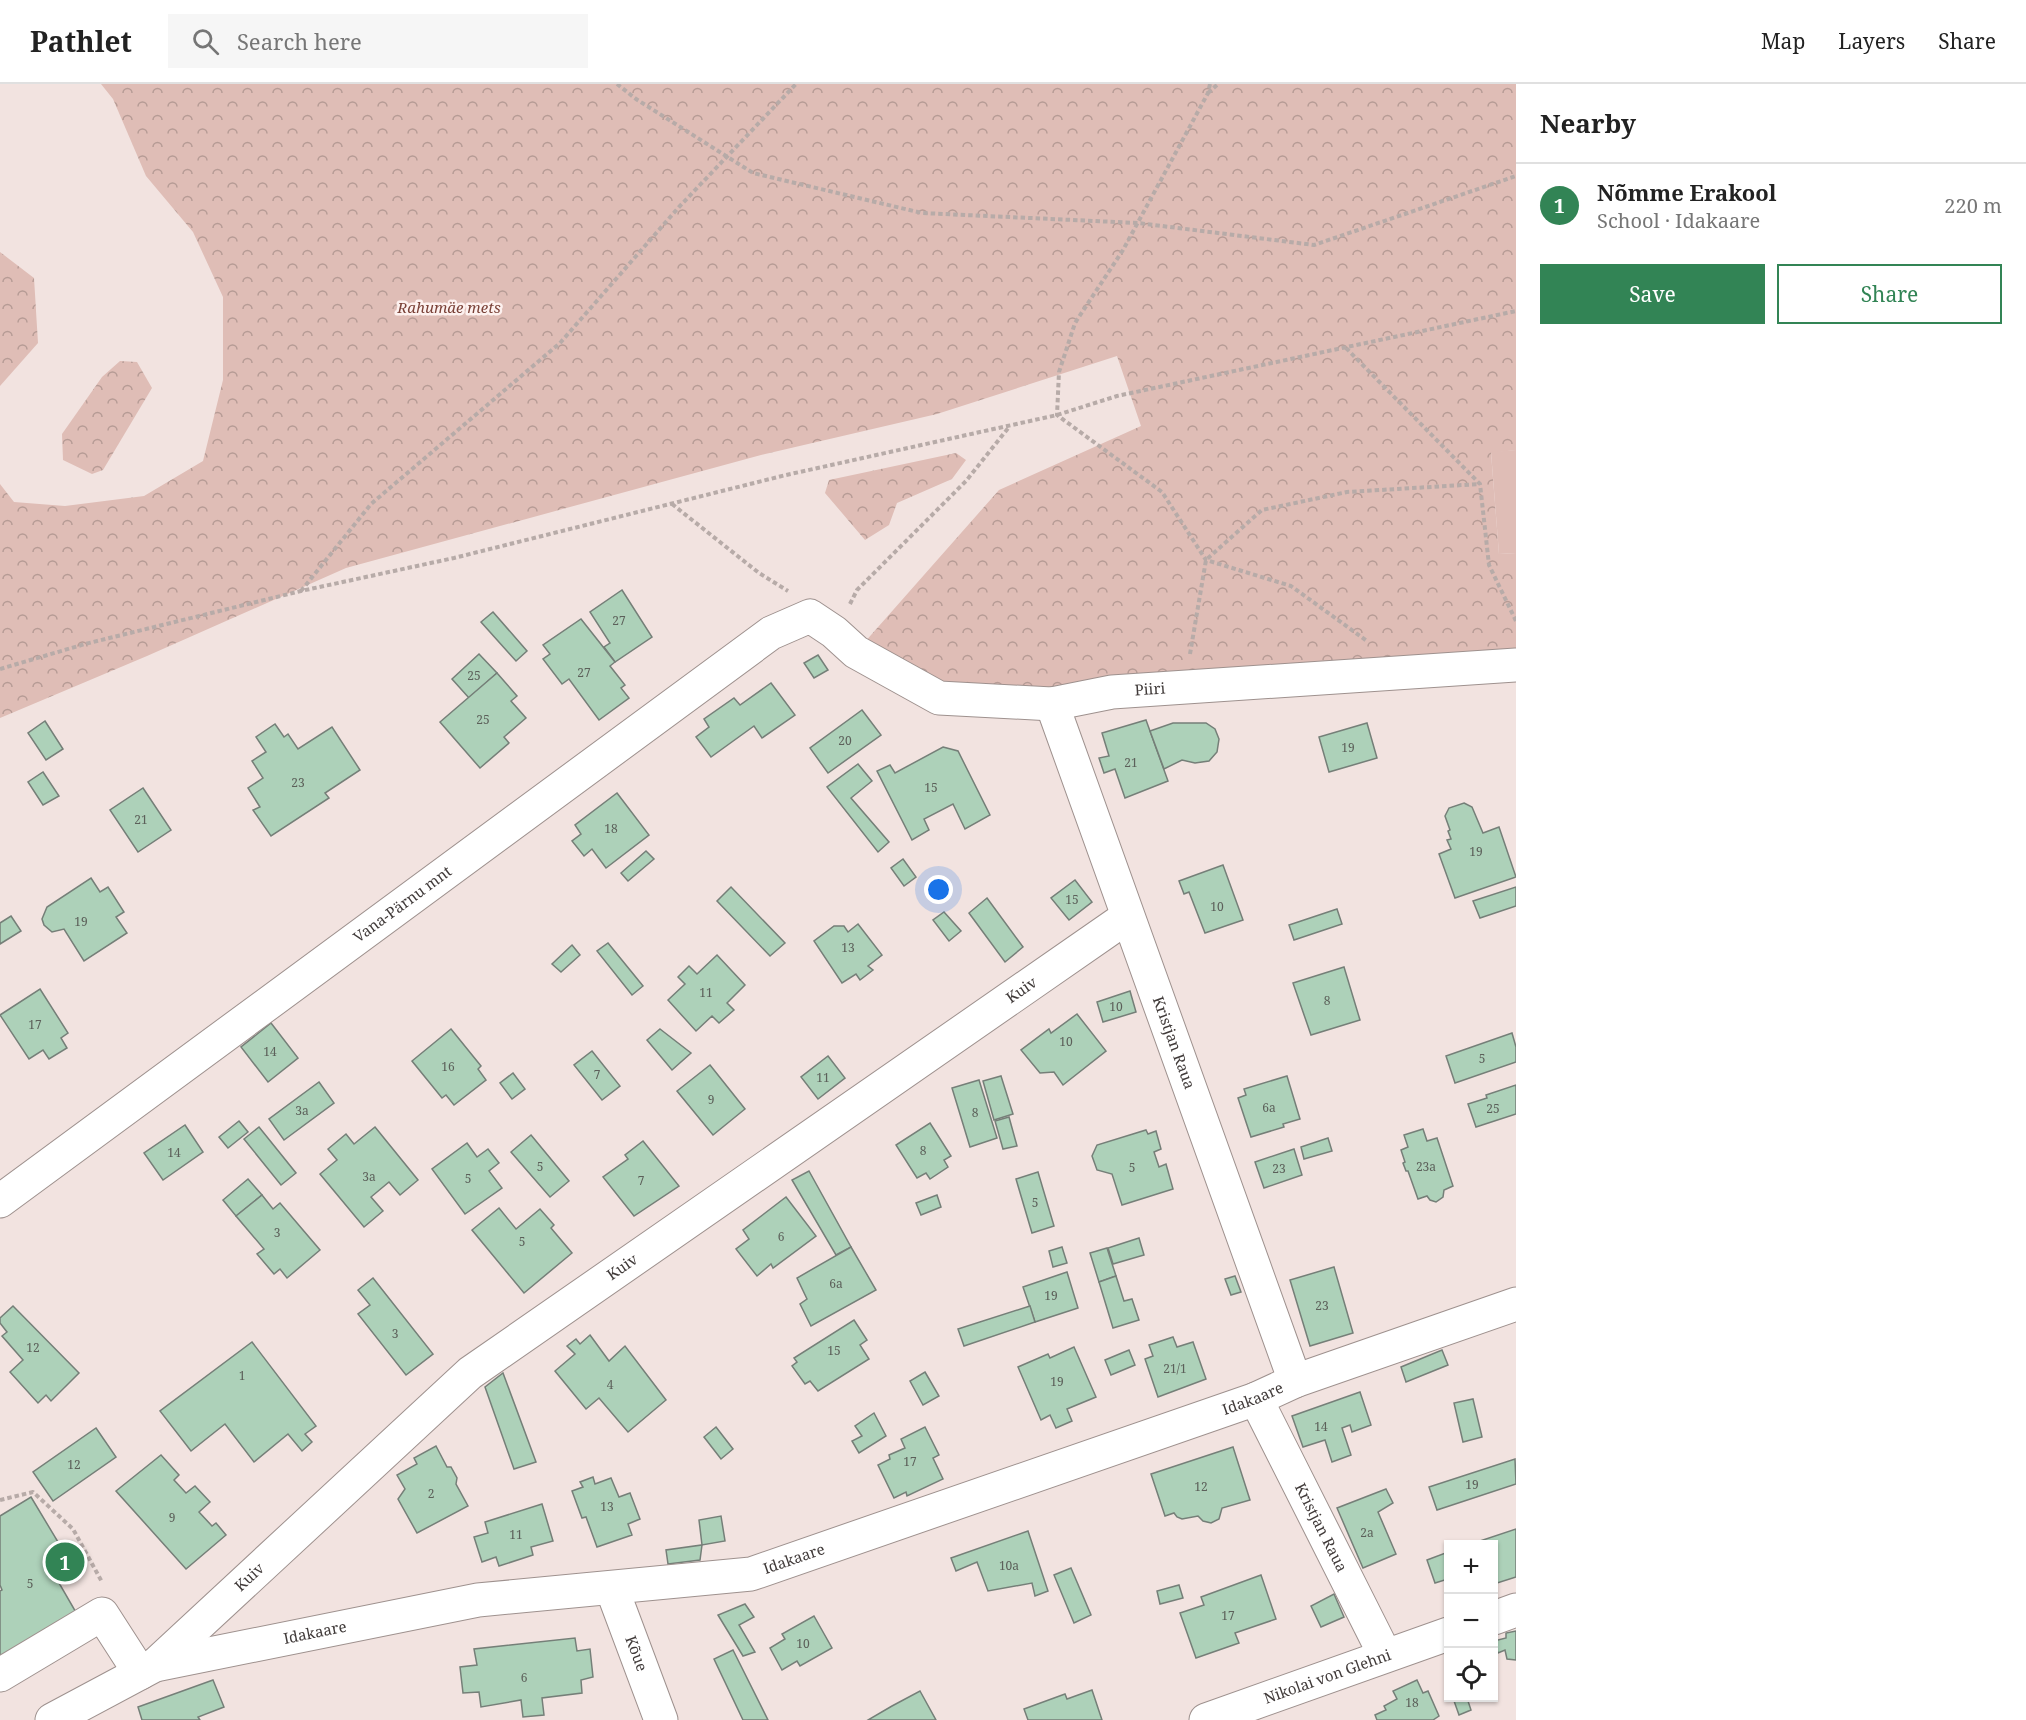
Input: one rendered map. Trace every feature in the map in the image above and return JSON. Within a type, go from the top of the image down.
[{"type":"street","name":"Piiri","points":[[822,624],[856,652],[939,698],[1052,704],[1112,692],[1516,665]]},
{"type":"street","name":"Vana-Pärnu mnt","points":[[0,1201],[771,633],[822,624]]},
{"type":"street","name":"Kristjan Raua","points":[[1052,704],[1295,1381]]},
{"type":"street","name":"Kuiv","points":[[148,1669],[470,1373],[1127,917]]},
{"type":"street","name":"Idakaare","points":[[52,1720],[148,1669],[478,1600],[751,1574],[1256,1399],[1295,1381],[1516,1304]]},
{"type":"street","name":"Kristjan Raua","points":[[1256,1399],[1385,1655]]},
{"type":"street","name":"Kõue","points":[[612,1589],[661,1720]]},
{"type":"street","points":[[1498,1617],[1516,1611]]},
{"type":"street","points":[[0,1675],[102,1614],[148,1669]]},
{"type":"street","name":"Nikolai von Glehni","points":[[1206,1720],[1254,1712],[1385,1655],[1444,1636]]},
{"type":"path","points":[[617,84],[636,99],[753,173],[922,213],[1138,223],[1314,245],[1516,176]]},
{"type":"path","points":[[301,591],[371,504],[560,343],[679,207],[796,84]]},
{"type":"path","points":[[1057,415],[1059,372],[1075,323],[1123,250],[1208,93],[1210,84]]},
{"type":"path","points":[[1208,93],[1218,84]]},
{"type":"path","points":[[0,669],[85,644],[301,591],[454,558],[786,475],[1057,415],[1117,396],[1516,311]]},
{"type":"path","points":[[1345,347],[1480,484],[1489,565],[1516,621]]},
{"type":"path","points":[[1057,415],[1162,492],[1206,560],[1291,586],[1410,672]]},
{"type":"path","points":[[672,504],[759,573],[792,593],[822,624],[966,481],[1009,426]]},
{"type":"path","points":[[1185,688],[1206,560],[1262,510],[1347,492],[1480,484]]},
{"type":"path","points":[[0,1500],[33,1492],[73,1529],[102,1582],[102,1614]]},
{"type":"green space","name":"Rahumäe mets","points":[[101,84],[1516,84],[1516,450],[1491,453],[1499,554],[1516,553],[1516,665],[939,698],[856,652],[999,490],[1141,426],[1117,356],[937,414],[761,455],[346,568],[0,718],[0,484],[14,502],[65,506],[144,496],[203,461],[223,380],[223,297],[193,232],[146,176],[113,99]]},
{"type":"green space","points":[[0,252],[34,278],[38,343],[0,386]]},
{"type":"green space","points":[[120,361],[137,362],[152,388],[103,470],[92,474],[63,460],[62,434],[102,377]]},
{"type":"green space","points":[[1516,450],[1516,553],[1499,554],[1491,452]]},
{"type":"green space","points":[[956,453],[966,460],[952,479],[897,503],[889,525],[865,540],[825,493],[829,480]]},
{"type":"building","points":[[622,590],[652,637],[615,662],[604,647],[610,643],[590,612]]},
{"type":"building","points":[[493,612],[527,651],[516,661],[481,622]]},
{"type":"building","points":[[581,619],[615,662],[610,666],[625,685],[621,688],[629,698],[599,720],[569,679],[562,684],[543,659],[550,654],[543,645]]},
{"type":"building","points":[[479,654],[497,673],[469,698],[452,679]]},
{"type":"building","points":[[818,655],[828,670],[814,678],[804,663]]},
{"type":"building","points":[[497,673],[517,696],[511,701],[526,718],[504,737],[509,743],[480,768],[440,722]]},
{"type":"building","points":[[771,683],[795,715],[762,738],[754,726],[711,757],[696,737],[709,727],[704,719],[734,698],[740,705]]},
{"type":"building","points":[[862,710],[881,735],[828,773],[810,748]]},
{"type":"building","points":[[1146,720],[1168,781],[1125,798],[1115,769],[1104,773],[1099,758],[1109,756],[1102,733]]},
{"type":"building","points":[[45,721],[63,749],[46,760],[28,733]]},
{"type":"building","points":[[1173,723],[1206,723],[1215,729],[1219,739],[1217,752],[1209,761],[1195,763],[1182,760],[1164,769],[1150,731]]},
{"type":"building","points":[[1367,723],[1377,758],[1329,772],[1319,737]]},
{"type":"building","points":[[275,724],[284,737],[288,734],[298,749],[332,727],[360,770],[325,793],[329,798],[271,836],[253,810],[260,807],[248,788],[263,778],[252,761],[266,752],[256,737]]},
{"type":"building","points":[[943,747],[958,751],[990,815],[965,829],[953,804],[924,819],[929,830],[912,840],[877,771],[890,765],[895,773]]},
{"type":"building","points":[[858,764],[872,781],[851,798],[889,842],[878,852],[827,787]]},
{"type":"building","points":[[43,772],[59,796],[43,805],[28,782]]},
{"type":"building","points":[[143,788],[171,830],[138,852],[110,810]]},
{"type":"building","points":[[617,793],[649,835],[606,868],[592,849],[584,856],[572,841],[581,834],[575,825]]},
{"type":"building","points":[[1464,803],[1472,807],[1483,833],[1499,827],[1516,877],[1455,898],[1439,854],[1451,849],[1447,840],[1451,839],[1448,831],[1450,830],[1445,816],[1449,808]]},
{"type":"building","points":[[646,851],[654,859],[628,881],[621,873]]},
{"type":"building","points":[[903,859],[916,877],[904,886],[891,868]]},
{"type":"building","points":[[1223,865],[1243,920],[1205,933],[1189,892],[1184,894],[1179,881]]},
{"type":"building","points":[[91,878],[100,892],[108,887],[124,912],[116,917],[127,933],[84,961],[64,929],[52,932],[44,925],[42,919],[47,907]]},
{"type":"building","points":[[1075,880],[1092,902],[1069,920],[1051,898]]},
{"type":"building","points":[[731,887],[785,943],[770,956],[717,901]]},
{"type":"building","points":[[1516,887],[1516,906],[1480,918],[1473,901]]},
{"type":"building","points":[[987,898],[1023,947],[1005,962],[969,913]]},
{"type":"building","points":[[1337,909],[1342,924],[1294,940],[1289,925]]},
{"type":"building","points":[[944,912],[961,931],[949,941],[933,920]]},
{"type":"building","points":[[11,916],[21,931],[0,944],[0,923]]},
{"type":"building","points":[[858,924],[882,955],[868,966],[873,970],[860,980],[856,974],[842,983],[814,941],[834,926],[844,926],[848,932]]},
{"type":"building","points":[[608,943],[643,986],[632,995],[597,951]]},
{"type":"building","points":[[572,945],[580,955],[561,972],[552,964]]},
{"type":"building","points":[[717,955],[745,985],[727,1003],[734,1010],[719,1023],[712,1016],[696,1031],[668,1000],[685,984],[678,977],[689,966],[697,974]]},
{"type":"building","points":[[1344,967],[1360,1020],[1311,1035],[1293,983]]},
{"type":"building","points":[[40,989],[68,1033],[61,1038],[67,1048],[49,1059],[43,1050],[29,1059],[0,1015]]},
{"type":"building","points":[[1130,991],[1136,1012],[1103,1022],[1097,1002]]},
{"type":"building","points":[[1077,1014],[1106,1051],[1063,1085],[1054,1072],[1040,1073],[1021,1050],[1049,1029],[1051,1033]]},
{"type":"building","points":[[271,1023],[298,1058],[268,1082],[241,1047]]},
{"type":"building","points":[[451,1029],[481,1066],[478,1069],[486,1080],[454,1105],[446,1095],[442,1098],[412,1061]]},
{"type":"building","points":[[660,1029],[691,1053],[672,1070],[647,1040]]},
{"type":"building","points":[[1512,1033],[1516,1047],[1516,1062],[1455,1083],[1446,1056]]},
{"type":"building","points":[[592,1051],[620,1086],[602,1100],[574,1065]]},
{"type":"building","points":[[828,1056],[845,1078],[818,1099],[801,1077]]},
{"type":"building","points":[[710,1065],[745,1109],[713,1135],[677,1091]]},
{"type":"building","points":[[513,1073],[525,1089],[512,1099],[500,1083]]},
{"type":"building","points":[[1001,1076],[1013,1114],[994,1120],[983,1081]]},
{"type":"building","points":[[1287,1076],[1300,1119],[1283,1124],[1284,1127],[1251,1137],[1238,1098],[1246,1095],[1244,1089]]},
{"type":"building","points":[[979,1080],[997,1138],[970,1147],[952,1088]]},
{"type":"building","points":[[319,1082],[334,1103],[284,1140],[269,1119]]},
{"type":"building","points":[[1516,1085],[1516,1114],[1476,1127],[1468,1104]]},
{"type":"building","points":[[1009,1117],[1017,1146],[1003,1149],[995,1121]]},
{"type":"building","points":[[239,1121],[248,1132],[228,1148],[219,1137]]},
{"type":"building","points":[[930,1123],[951,1156],[944,1160],[948,1167],[930,1179],[926,1173],[917,1178],[896,1145]]},
{"type":"building","points":[[185,1125],[203,1152],[163,1180],[144,1153]]},
{"type":"building","points":[[259,1127],[296,1173],[281,1185],[244,1139]]},
{"type":"building","points":[[375,1127],[418,1180],[400,1195],[389,1182],[371,1197],[383,1211],[364,1227],[320,1174],[337,1160],[328,1149],[346,1134],[354,1144]]},
{"type":"building","points":[[1423,1129],[1427,1141],[1437,1138],[1453,1186],[1444,1190],[1443,1197],[1436,1202],[1427,1196],[1418,1199],[1403,1163],[1405,1162],[1401,1150],[1408,1147],[1404,1135]]},
{"type":"building","points":[[1146,1130],[1148,1134],[1156,1131],[1161,1149],[1154,1152],[1159,1167],[1166,1164],[1173,1189],[1122,1205],[1112,1174],[1097,1170],[1092,1156],[1097,1145]]},
{"type":"building","points":[[531,1135],[569,1181],[550,1197],[511,1152]]},
{"type":"building","points":[[1328,1138],[1332,1151],[1304,1159],[1301,1147]]},
{"type":"building","points":[[643,1141],[679,1186],[634,1216],[603,1177],[628,1159],[625,1155]]},
{"type":"building","points":[[467,1143],[477,1157],[488,1149],[499,1163],[489,1171],[502,1188],[465,1214],[432,1169]]},
{"type":"building","points":[[1294,1149],[1302,1175],[1264,1188],[1255,1162]]},
{"type":"building","points":[[809,1171],[851,1247],[836,1255],[792,1180]]},
{"type":"building","points":[[1038,1172],[1054,1226],[1032,1233],[1016,1179]]},
{"type":"building","points":[[248,1179],[262,1195],[236,1216],[223,1200]]},
{"type":"building","points":[[262,1195],[273,1209],[280,1203],[320,1250],[287,1278],[280,1269],[274,1274],[257,1254],[264,1249],[236,1216]]},
{"type":"building","points":[[937,1195],[941,1207],[921,1215],[916,1203]]},
{"type":"building","points":[[786,1197],[816,1236],[773,1268],[771,1264],[757,1276],[736,1249],[749,1239],[743,1230]]},
{"type":"building","points":[[499,1208],[516,1229],[540,1209],[554,1225],[551,1228],[572,1253],[524,1293],[472,1230]]},
{"type":"building","points":[[1139,1238],[1144,1255],[1113,1264],[1108,1248]]},
{"type":"building","points":[[851,1247],[876,1290],[811,1326],[800,1304],[807,1299],[797,1278]]},
{"type":"building","points":[[1062,1247],[1067,1263],[1053,1267],[1049,1251]]},
{"type":"building","points":[[1107,1248],[1116,1276],[1099,1282],[1090,1253]]},
{"type":"building","points":[[1334,1267],[1353,1333],[1310,1346],[1290,1280]]},
{"type":"building","points":[[1067,1272],[1078,1308],[1035,1322],[1023,1287]]},
{"type":"building","points":[[1116,1276],[1124,1301],[1132,1299],[1139,1320],[1113,1328],[1099,1282]]},
{"type":"building","points":[[1235,1276],[1241,1292],[1231,1295],[1225,1279]]},
{"type":"building","points":[[373,1278],[433,1354],[406,1375],[358,1314],[370,1305],[358,1290]]},
{"type":"building","points":[[13,1306],[79,1373],[51,1401],[46,1395],[38,1403],[10,1372],[23,1360],[2,1336],[7,1332],[0,1323],[0,1318]]},
{"type":"building","points":[[1030,1306],[1035,1322],[964,1346],[958,1329]]},
{"type":"building","points":[[854,1320],[867,1340],[860,1345],[869,1359],[818,1391],[810,1381],[805,1384],[792,1366],[797,1362],[794,1358]]},
{"type":"building","points":[[590,1335],[609,1361],[625,1346],[666,1400],[628,1432],[599,1398],[586,1409],[555,1371],[575,1354],[567,1346],[576,1339],[580,1344]]},
{"type":"building","points":[[1173,1337],[1177,1347],[1193,1342],[1206,1379],[1158,1397],[1145,1359],[1153,1356],[1149,1345]]},
{"type":"building","points":[[252,1342],[316,1426],[305,1434],[312,1442],[302,1451],[288,1434],[254,1462],[225,1424],[191,1451],[160,1411]]},
{"type":"building","points":[[1074,1347],[1096,1397],[1067,1409],[1072,1421],[1056,1428],[1050,1415],[1041,1420],[1018,1367],[1048,1354],[1050,1358]]},
{"type":"building","points":[[1129,1350],[1135,1365],[1111,1375],[1105,1360]]},
{"type":"building","points":[[1442,1350],[1448,1365],[1406,1382],[1401,1367]]},
{"type":"building","points":[[925,1372],[939,1396],[923,1405],[910,1381]]},
{"type":"building","points":[[503,1373],[536,1462],[514,1469],[485,1387]]},
{"type":"building","points":[[1360,1392],[1371,1425],[1352,1432],[1350,1425],[1342,1428],[1351,1455],[1332,1462],[1325,1440],[1303,1447],[1292,1416]]},
{"type":"building","points":[[1473,1399],[1482,1437],[1463,1442],[1454,1403]]},
{"type":"building","points":[[874,1413],[886,1436],[859,1453],[852,1441],[862,1436],[855,1426]]},
{"type":"building","points":[[716,1427],[733,1449],[721,1459],[704,1437]]},
{"type":"building","points":[[925,1427],[939,1455],[933,1458],[943,1479],[907,1496],[906,1492],[894,1498],[878,1465],[890,1459],[889,1455],[905,1448],[901,1439]]},
{"type":"building","points":[[96,1428],[116,1457],[53,1501],[33,1472]]},
{"type":"building","points":[[436,1446],[447,1467],[451,1467],[457,1478],[456,1484],[468,1506],[417,1533],[398,1499],[405,1489],[397,1475],[417,1464],[414,1458]]},
{"type":"building","points":[[1233,1447],[1250,1500],[1222,1508],[1219,1519],[1211,1523],[1203,1521],[1198,1516],[1182,1519],[1174,1513],[1165,1516],[1151,1474]]},
{"type":"building","points":[[161,1455],[179,1475],[174,1480],[186,1493],[195,1486],[210,1502],[199,1512],[212,1526],[216,1523],[226,1535],[186,1569],[116,1491]]},
{"type":"building","points":[[1515,1459],[1516,1484],[1437,1510],[1429,1487]]},
{"type":"building","points":[[593,1477],[595,1484],[611,1478],[619,1497],[630,1493],[640,1519],[628,1524],[632,1535],[597,1547],[586,1517],[582,1518],[572,1491],[583,1487],[580,1482]]},
{"type":"building","points":[[1386,1489],[1393,1503],[1378,1512],[1396,1554],[1363,1568],[1337,1508]]},
{"type":"building","points":[[31,1497],[76,1572],[59,1583],[81,1621],[0,1669],[0,1591],[2,1590],[0,1585],[0,1516]]},
{"type":"building","points":[[542,1504],[553,1541],[531,1547],[533,1555],[499,1566],[496,1557],[482,1562],[474,1537],[488,1533],[485,1522]]},
{"type":"building","points":[[721,1516],[725,1541],[702,1545],[699,1520]]},
{"type":"building","points":[[1516,1529],[1516,1577],[1498,1583],[1498,1540],[1483,1540]]},
{"type":"building","points":[[1028,1531],[1048,1591],[1035,1596],[1032,1583],[988,1591],[977,1562],[956,1571],[951,1558]]},
{"type":"building","points":[[702,1545],[700,1560],[668,1564],[666,1550]]},
{"type":"building","points":[[1444,1554],[1444,1580],[1435,1583],[1427,1560]]},
{"type":"building","points":[[1071,1568],[1091,1615],[1074,1623],[1054,1575]]},
{"type":"building","points":[[1261,1575],[1276,1619],[1235,1633],[1239,1643],[1196,1658],[1180,1613],[1204,1605],[1201,1597]]},
{"type":"building","points":[[1179,1585],[1183,1598],[1160,1604],[1157,1591]]},
{"type":"building","points":[[1334,1594],[1344,1617],[1321,1627],[1311,1606]]},
{"type":"building","points":[[745,1604],[754,1617],[739,1625],[755,1652],[743,1656],[718,1615]]},
{"type":"building","points":[[814,1616],[832,1648],[800,1666],[797,1661],[782,1670],[770,1648],[785,1639],[782,1634]]},
{"type":"building","points":[[1516,1631],[1516,1660],[1507,1659],[1505,1650],[1498,1653],[1498,1640],[1506,1638],[1506,1633]]},
{"type":"building","points":[[575,1638],[577,1651],[590,1649],[593,1677],[581,1680],[582,1693],[542,1698],[544,1715],[523,1717],[521,1700],[481,1707],[479,1692],[463,1693],[460,1667],[477,1665],[474,1649]]},
{"type":"building","points":[[733,1650],[768,1720],[743,1720],[714,1659]]},
{"type":"building","points":[[213,1680],[224,1707],[198,1717],[200,1720],[142,1720],[138,1707]]},
{"type":"building","points":[[1417,1680],[1423,1693],[1428,1691],[1439,1716],[1433,1720],[1377,1720],[1375,1715],[1386,1710],[1384,1706],[1397,1699],[1393,1691]]},
{"type":"building","points":[[1092,1690],[1102,1720],[1028,1720],[1024,1709],[1065,1694],[1067,1699]]},
{"type":"building","points":[[920,1691],[936,1720],[868,1720],[892,1706]]},
{"type":"building","points":[[1454,1702],[1468,1702],[1471,1710],[1459,1715]]},
{"type":"place","name":"Nõmme Erakool","points":[[65,1562]]}]
